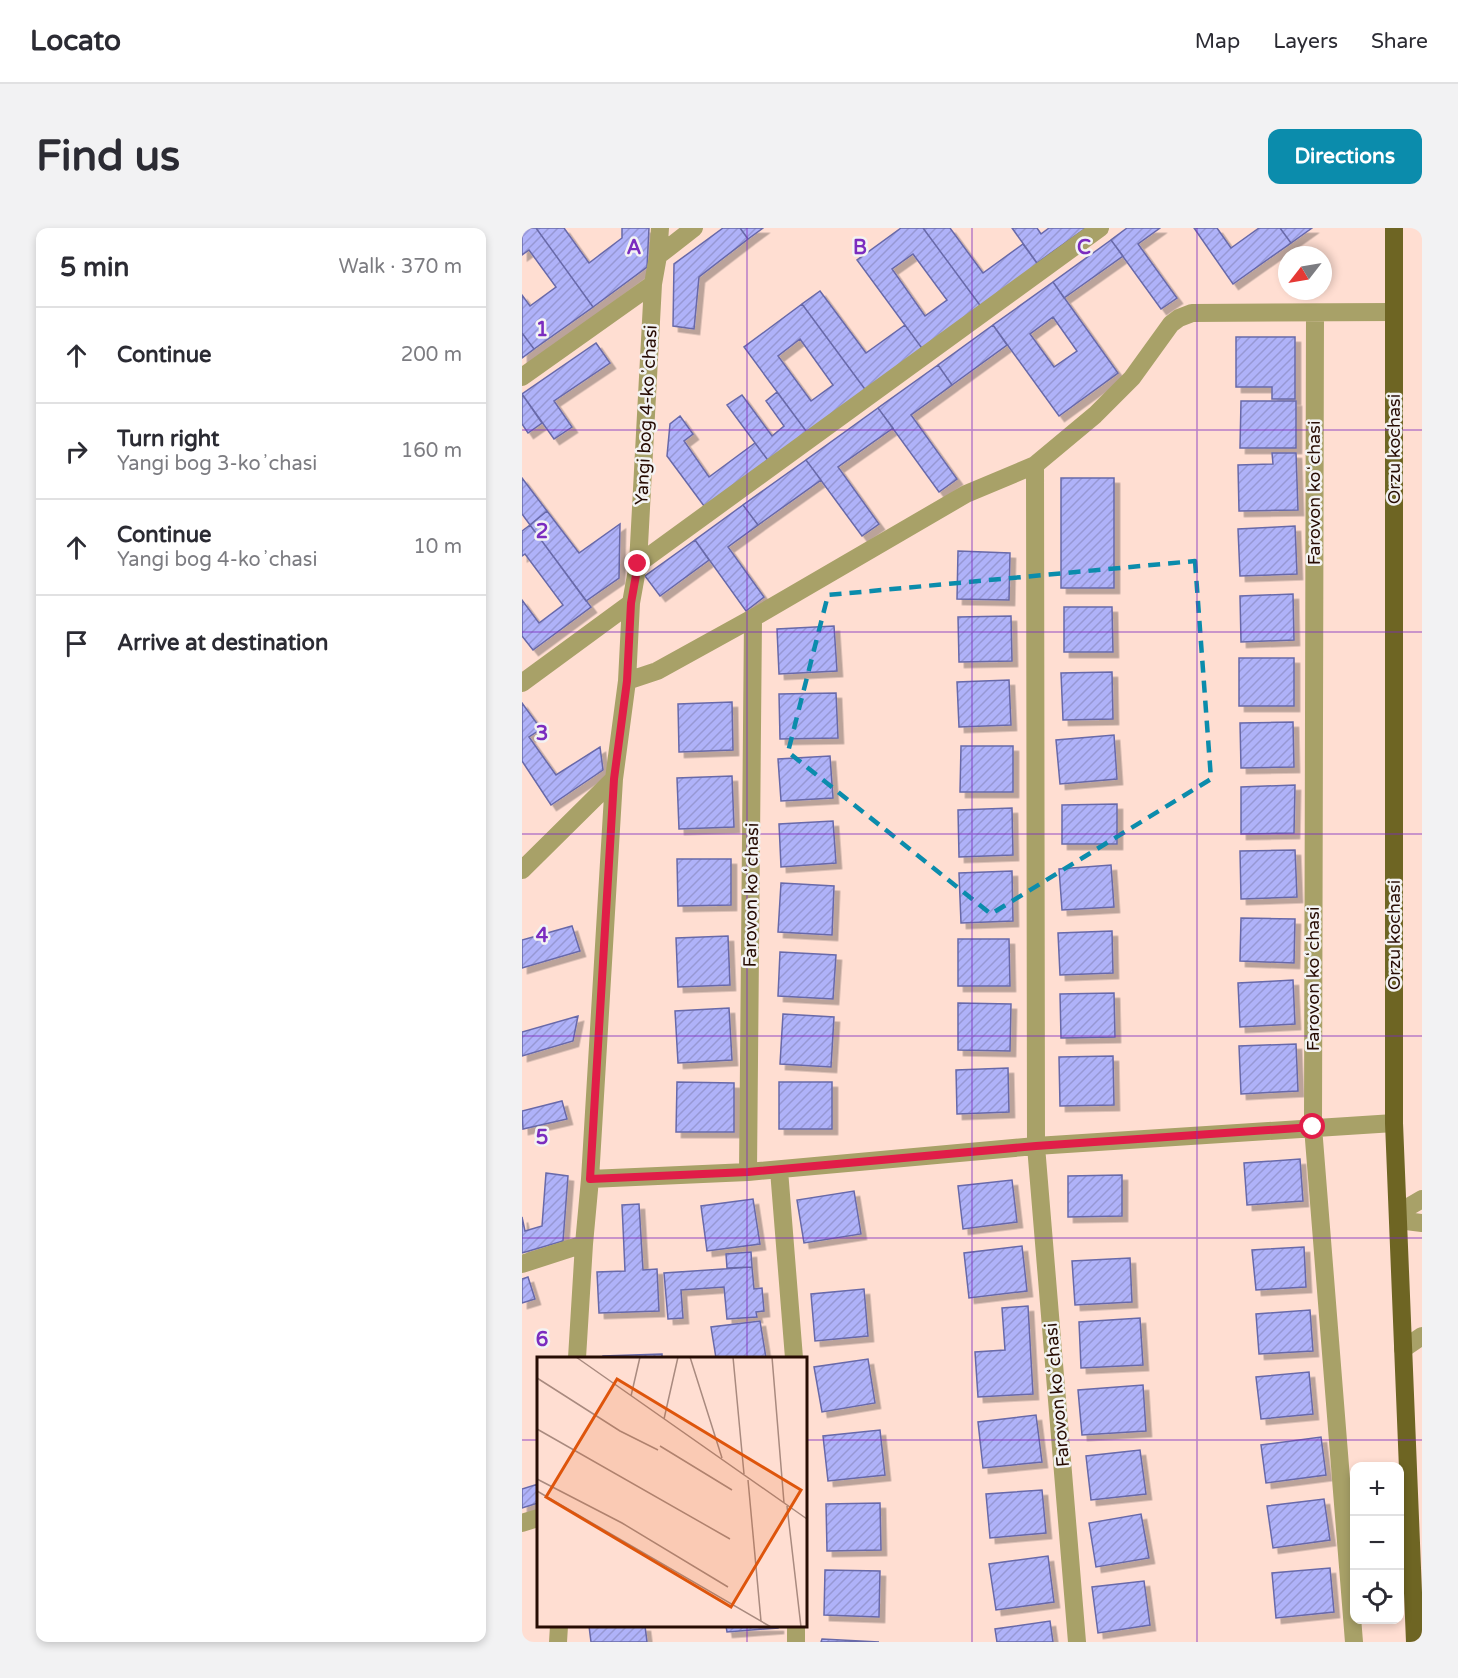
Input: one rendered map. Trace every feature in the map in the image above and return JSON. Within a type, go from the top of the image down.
[{"type":"main road","name":"Orzu kochasi","points":[[1394,228],[1394,1123],[1415,1642]]},
{"type":"street","name":"Yangi bog 4-koʼchasi","points":[[577,1357],[614,779],[627,681],[631,603],[638,564],[653,284],[660,228]]},
{"type":"street","points":[[658,256],[694,228]]},
{"type":"street","points":[[638,564],[1100,228]]},
{"type":"street","points":[[522,377],[653,284]]},
{"type":"street","points":[[627,681],[657,671],[966,494],[1035,465],[1095,415],[1132,378],[1171,324],[1179,318],[1192,314],[1394,312]]},
{"type":"street","name":"Farovon koʻchasi","points":[[1315,314],[1313,1127],[1354,1642]]},
{"type":"street","name":"Farovon koʻchasi","points":[[1035,465],[1036,1146],[1077,1642]]},
{"type":"street","points":[[522,683],[631,603]]},
{"type":"street","name":"Farovon koʻchasi","points":[[748,1172],[753,618]]},
{"type":"street","points":[[522,870],[614,779]]},
{"type":"street","points":[[590,1179],[779,1170],[1036,1146],[1394,1123]]},
{"type":"street","points":[[779,1170],[794,1357]]},
{"type":"street","points":[[1398,1217],[1422,1199]]},
{"type":"street","points":[[1398,1217],[1422,1223]]},
{"type":"street","points":[[522,1264],[584,1244]]},
{"type":"street","points":[[1403,1349],[1422,1336]]},
{"type":"street","points":[[522,1523],[537,1518]]},
{"type":"street","points":[[558,1642],[559,1627]]},
{"type":"highlighted area","points":[[1195,561],[1211,779],[991,914],[788,752],[828,595]]},
{"type":"building","points":[[522,228],[536,228],[593,307],[534,349],[522,333],[522,295],[530,306],[556,287],[529,250],[522,255]]},
{"type":"building","points":[[536,228],[564,228],[589,263],[622,238],[622,228],[649,228],[647,267],[593,307]]},
{"type":"building","points":[[723,228],[740,228],[748,239],[699,277],[694,329],[673,326],[674,264]]},
{"type":"building","points":[[740,228],[763,228],[748,239]]},
{"type":"building","points":[[901,228],[923,228],[982,308],[924,351],[857,260]],"holes":[[[913,254],[947,300],[925,316],[892,269]]]},
{"type":"building","points":[[923,228],[950,228],[983,273],[1023,244],[1039,266],[982,308]]},
{"type":"building","points":[[1012,228],[1037,228],[1041,234],[1049,228],[1086,228],[1037,263]]},
{"type":"building","points":[[1127,228],[1160,228],[1138,244],[1177,298],[1161,309],[1111,240]]},
{"type":"building","points":[[1194,228],[1217,228],[1231,248],[1259,228],[1280,228],[1291,243],[1287,246],[1278,246],[1278,252],[1233,284]]},
{"type":"building","points":[[1280,228],[1312,228],[1291,243]]},
{"type":"building","points":[[1111,240],[1123,256],[1064,298],[1053,282]]},
{"type":"building","points":[[1053,282],[1118,373],[1059,416],[993,325]],"holes":[[[1053,317],[1077,351],[1054,367],[1030,334]]]},
{"type":"building","points":[[820,291],[866,353],[905,325],[924,351],[867,392],[802,304]]},
{"type":"building","points":[[802,304],[867,392],[809,435],[744,347]],"holes":[[[800,339],[833,385],[811,401],[778,356]]]},
{"type":"building","points":[[993,325],[1007,345],[952,385],[938,365]]},
{"type":"building","points":[[522,333],[534,349],[522,358]]},
{"type":"building","points":[[1236,337],[1295,337],[1295,399],[1272,399],[1272,387],[1236,387]]},
{"type":"building","points":[[596,343],[610,363],[554,401],[572,427],[554,439],[522,394]]},
{"type":"building","points":[[938,365],[952,385],[911,415],[957,479],[939,492],[878,408]]},
{"type":"building","points":[[777,392],[809,435],[770,463],[727,405],[742,395],[772,436],[784,426],[766,401]]},
{"type":"building","points":[[522,394],[542,423],[528,433],[522,424]]},
{"type":"building","points":[[1241,401],[1296,401],[1296,448],[1240,448]]},
{"type":"building","points":[[878,408],[893,428],[838,467],[879,524],[862,536],[806,460]]},
{"type":"building","points":[[680,416],[693,434],[684,441],[709,477],[755,443],[770,463],[707,510],[667,456],[670,424]]},
{"type":"building","points":[[1272,453],[1296,453],[1298,510],[1239,511],[1238,465],[1273,464]]},
{"type":"building","points":[[806,460],[821,480],[758,525],[743,505]]},
{"type":"building","points":[[522,478],[547,511],[530,525],[522,514]]},
{"type":"building","points":[[1061,478],[1114,478],[1114,588],[1061,588]]},
{"type":"building","points":[[743,505],[758,525],[728,547],[764,597],[746,611],[695,540]]},
{"type":"building","points":[[547,511],[579,553],[620,524],[619,578],[586,601],[530,525]]},
{"type":"building","points":[[530,525],[591,607],[533,650],[522,636],[522,600],[539,623],[563,605],[525,554],[522,556],[522,531]]},
{"type":"building","points":[[1295,526],[1297,574],[1240,576],[1238,529]]},
{"type":"building","points":[[695,540],[709,560],[660,596],[645,576]]},
{"type":"building","points":[[958,551],[1010,553],[1009,600],[957,599]]},
{"type":"building","points":[[1293,594],[1294,640],[1241,642],[1240,596]]},
{"type":"building","points":[[1064,607],[1112,607],[1113,652],[1064,652]]},
{"type":"building","points":[[1011,616],[1012,661],[959,662],[958,617]]},
{"type":"building","points":[[834,626],[837,671],[779,674],[777,629]]},
{"type":"building","points":[[1239,658],[1294,658],[1294,706],[1239,706]]},
{"type":"building","points":[[1112,672],[1113,719],[1063,720],[1061,673]]},
{"type":"building","points":[[1009,680],[1011,725],[959,727],[957,682]]},
{"type":"building","points":[[836,693],[838,738],[780,739],[779,694]]},
{"type":"building","points":[[732,702],[733,750],[679,752],[678,704]]},
{"type":"building","points":[[522,703],[541,729],[529,737],[556,775],[600,747],[603,770],[551,805],[522,761]]},
{"type":"building","points":[[1293,722],[1294,767],[1241,768],[1240,723]]},
{"type":"building","points":[[1114,735],[1117,779],[1060,784],[1056,740]]},
{"type":"building","points":[[961,746],[1013,746],[1013,792],[960,792]]},
{"type":"building","points":[[830,756],[833,798],[781,801],[778,759]]},
{"type":"building","points":[[732,776],[734,827],[679,829],[677,778]]},
{"type":"building","points":[[1295,785],[1294,833],[1241,834],[1241,787]]},
{"type":"building","points":[[1117,804],[1117,844],[1062,844],[1062,805]]},
{"type":"building","points":[[1012,808],[1013,855],[959,857],[958,810]]},
{"type":"building","points":[[833,821],[836,863],[781,867],[779,824]]},
{"type":"building","points":[[1295,850],[1297,897],[1241,899],[1240,851]]},
{"type":"building","points":[[677,859],[731,859],[731,905],[678,906]]},
{"type":"building","points":[[1111,865],[1114,907],[1062,910],[1059,869]]},
{"type":"building","points":[[1012,871],[1013,921],[961,923],[959,873]]},
{"type":"building","points":[[781,883],[834,886],[832,935],[778,932]]},
{"type":"building","points":[[1241,918],[1295,919],[1294,963],[1240,961]]},
{"type":"building","points":[[572,926],[580,951],[522,968],[522,940]]},
{"type":"building","points":[[1112,931],[1113,973],[1060,975],[1058,933]]},
{"type":"building","points":[[728,936],[730,985],[678,987],[676,938]]},
{"type":"building","points":[[958,939],[1009,939],[1010,986],[958,986]]},
{"type":"building","points":[[780,952],[836,955],[833,999],[778,996]]},
{"type":"building","points":[[1293,980],[1295,1024],[1240,1027],[1238,983]]},
{"type":"building","points":[[1114,993],[1115,1037],[1061,1038],[1060,994]]},
{"type":"building","points":[[958,1003],[1011,1004],[1010,1051],[958,1050]]},
{"type":"building","points":[[729,1008],[732,1060],[678,1063],[675,1011]]},
{"type":"building","points":[[783,1014],[834,1017],[831,1067],[780,1064]]},
{"type":"building","points":[[578,1016],[573,1041],[522,1056],[522,1032]]},
{"type":"building","points":[[1296,1044],[1298,1091],[1241,1094],[1239,1046]]},
{"type":"building","points":[[1113,1056],[1114,1105],[1060,1106],[1059,1057]]},
{"type":"building","points":[[1008,1068],[1009,1112],[957,1114],[956,1070]]},
{"type":"building","points":[[677,1082],[734,1083],[734,1132],[676,1132]]},
{"type":"building","points":[[779,1082],[832,1082],[832,1129],[779,1129]]},
{"type":"building","points":[[562,1101],[567,1119],[523,1129],[522,1111]]},
{"type":"building","points":[[1300,1159],[1303,1201],[1247,1205],[1244,1163]]},
{"type":"building","points":[[546,1173],[568,1176],[563,1241],[522,1253],[522,1217],[525,1231],[542,1226]]},
{"type":"building","points":[[1122,1175],[1122,1216],[1068,1217],[1068,1176]]},
{"type":"building","points":[[1012,1180],[1017,1222],[963,1229],[958,1186]]},
{"type":"building","points":[[854,1191],[861,1234],[804,1243],[797,1200]]},
{"type":"building","points":[[753,1199],[760,1244],[707,1251],[701,1206]]},
{"type":"building","points":[[639,1204],[643,1270],[657,1269],[659,1311],[599,1313],[597,1272],[625,1271],[622,1205]]},
{"type":"building","points":[[1022,1246],[1027,1291],[969,1298],[964,1253]]},
{"type":"building","points":[[1304,1247],[1306,1287],[1256,1290],[1252,1250]]},
{"type":"building","points":[[751,1252],[752,1267],[727,1268],[726,1254]]},
{"type":"building","points":[[1130,1258],[1132,1302],[1075,1305],[1072,1261]]},
{"type":"building","points":[[752,1267],[754,1289],[762,1288],[764,1311],[756,1312],[757,1317],[727,1319],[724,1287],[681,1290],[683,1318],[668,1319],[664,1273]]},
{"type":"building","points":[[528,1277],[535,1299],[522,1303],[522,1279]]},
{"type":"building","points":[[864,1289],[868,1336],[815,1341],[811,1294]]},
{"type":"building","points":[[1028,1306],[1033,1394],[978,1397],[975,1352],[1005,1350],[1002,1308]]},
{"type":"building","points":[[1310,1310],[1313,1351],[1259,1354],[1256,1314]]},
{"type":"building","points":[[1140,1318],[1143,1365],[1081,1368],[1079,1322]]},
{"type":"building","points":[[760,1321],[766,1357],[716,1357],[711,1327]]},
{"type":"building","points":[[662,1354],[662,1357],[603,1356]]},
{"type":"building","points":[[868,1359],[875,1403],[822,1412],[814,1367]]},
{"type":"building","points":[[1309,1372],[1313,1414],[1261,1419],[1256,1377]]},
{"type":"building","points":[[1143,1385],[1146,1431],[1082,1435],[1078,1390]]},
{"type":"building","points":[[1036,1415],[1042,1462],[983,1468],[978,1422]]},
{"type":"building","points":[[880,1430],[885,1475],[828,1481],[823,1436]]},
{"type":"building","points":[[1321,1437],[1326,1475],[1266,1483],[1261,1445]]},
{"type":"building","points":[[1140,1450],[1146,1494],[1091,1500],[1086,1456]]},
{"type":"building","points":[[537,1484],[537,1503],[522,1508],[522,1489]]},
{"type":"building","points":[[1042,1490],[1046,1533],[990,1538],[986,1494]]},
{"type":"building","points":[[1324,1499],[1330,1540],[1273,1548],[1267,1506]]},
{"type":"building","points":[[880,1503],[881,1550],[827,1551],[826,1504]]},
{"type":"building","points":[[1141,1514],[1149,1558],[1096,1567],[1089,1523]]},
{"type":"building","points":[[1048,1556],[1054,1602],[996,1610],[989,1564]]},
{"type":"building","points":[[1330,1568],[1334,1612],[1276,1618],[1272,1573]]},
{"type":"building","points":[[825,1570],[880,1571],[879,1617],[824,1615]]},
{"type":"building","points":[[1144,1581],[1150,1625],[1098,1633],[1092,1587]]},
{"type":"building","points":[[1050,1621],[1053,1642],[997,1642],[995,1629]]},
{"type":"building","points":[[589,1627],[645,1627],[647,1642],[591,1642]]},
{"type":"building","points":[[726,1627],[778,1627],[778,1628],[727,1632]]},
{"type":"building","points":[[822,1639],[879,1642],[821,1642]]},
{"type":"route","points":[[638,564],[631,603],[627,681],[614,779],[590,1179],[748,1172],[1036,1146],[1313,1127]]}]
